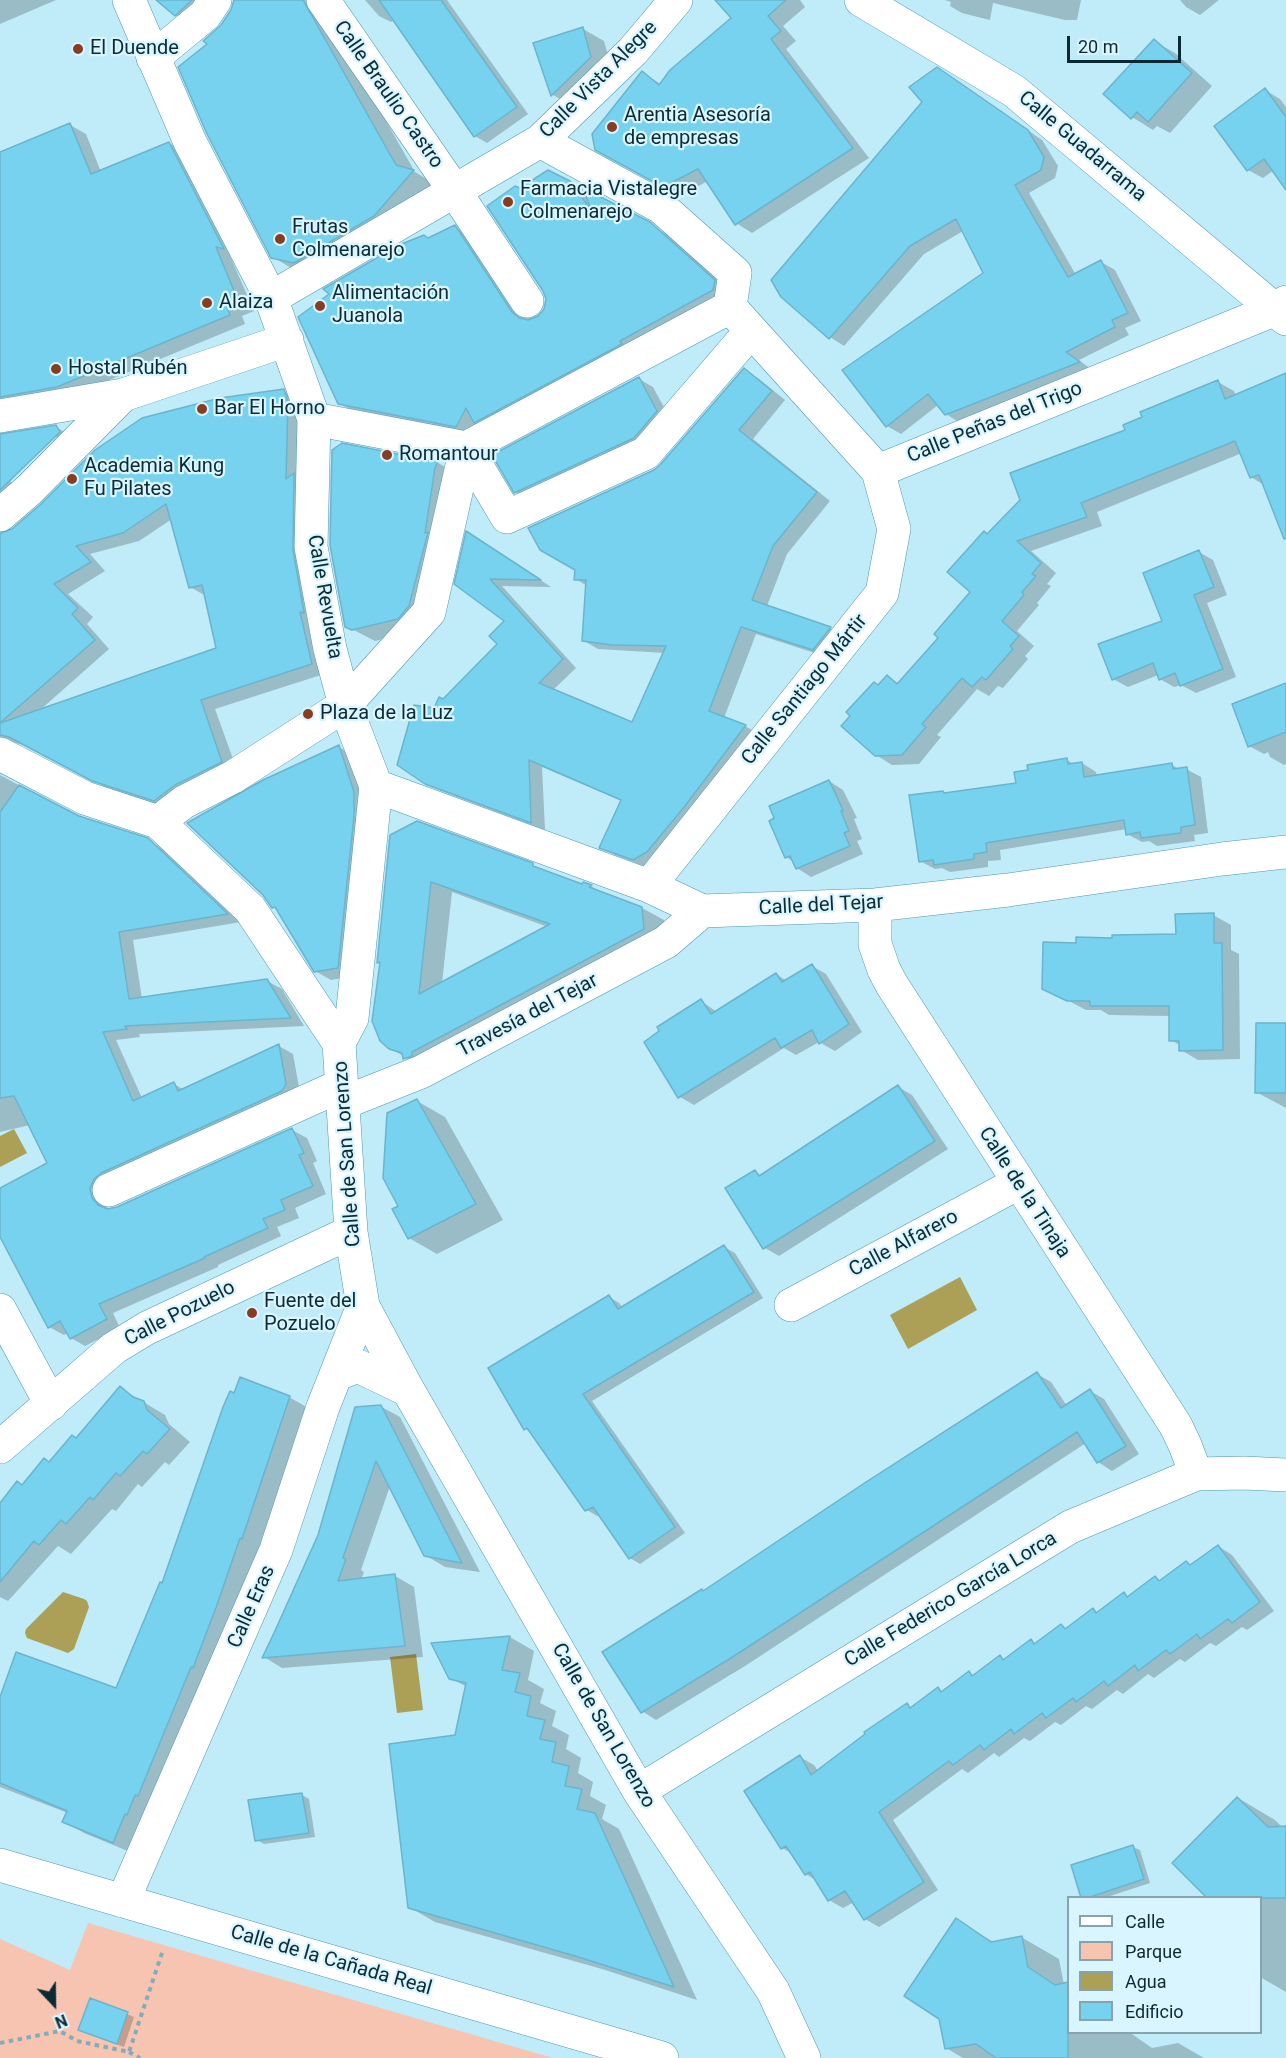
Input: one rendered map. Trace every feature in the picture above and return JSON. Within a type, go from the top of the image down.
[{"type":"street","name":"Calle Revuelta","points":[[129,0],[190,142],[271,298],[314,419],[311,547],[330,649],[345,705],[376,786],[352,1018],[339,1043]]},
{"type":"street","points":[[153,58],[205,15],[215,0]]},
{"type":"street","name":"Calle Braulio Castro","points":[[323,0],[454,190]]},
{"type":"street","name":"Calle Vista Alegre","points":[[271,298],[540,141],[633,51],[676,0]]},
{"type":"street","name":"Calle Guadarrama","points":[[861,0],[1014,91],[1283,310]]},
{"type":"street","points":[[540,141],[661,207],[735,273],[740,319],[878,471]]},
{"type":"street","points":[[454,190],[526,301]]},
{"type":"street","name":"Calle Peñas del Trigo","points":[[878,471],[1283,310]]},
{"type":"street","points":[[314,419],[466,448],[740,319]]},
{"type":"street","points":[[466,448],[507,517],[646,453],[740,319]]},
{"type":"street","points":[[0,416],[123,395],[287,340]]},
{"type":"street","points":[[0,515],[29,490],[123,395]]},
{"type":"street","points":[[158,822],[184,802],[233,777],[345,705],[429,612],[466,448]]},
{"type":"street","name":"Calle Santiago Mártir","points":[[649,886],[882,593],[894,529],[878,471]]},
{"type":"street","name":"Calle de San Lorenzo","points":[[0,754],[85,798],[158,822],[250,909],[339,1043],[351,1232],[363,1306],[408,1390],[639,1791],[773,1991],[804,2058]]},
{"type":"street","name":"Calle del Tejar","points":[[376,786],[649,886],[702,911],[874,905],[1008,890],[1286,852]]},
{"type":"street","name":"Calle de la Tinaja","points":[[874,905],[875,944],[884,970],[1018,1183],[1176,1426],[1196,1474]]},
{"type":"street","name":"Travesía del Tejar","points":[[109,1190],[343,1094],[421,1072],[666,942],[702,911]]},
{"type":"street","name":"Calle Alfarero","points":[[791,1305],[1018,1183]]},
{"type":"street","name":"Calle Pozuelo","points":[[0,1447],[114,1348],[147,1328],[351,1232]]},
{"type":"street","name":"Calle Eras","points":[[123,1901],[276,1550],[323,1407],[363,1306]]},
{"type":"street","points":[[0,1310],[51,1404]]},
{"type":"street","points":[[337,1374],[358,1366],[408,1390]]},
{"type":"street","name":"Calle Federico García Lorca","points":[[639,1791],[1070,1527],[1196,1474],[1286,1475]]},
{"type":"street","name":"Calle de la Cañada Real","points":[[0,1865],[662,2058]]},
{"type":"path","points":[[129,2052],[173,1915]]},
{"type":"path","points":[[0,2043],[60,2031],[77,2041],[129,2052],[140,2058]]},
{"type":"green space","points":[[88,1923],[553,2058],[0,2058],[0,1939],[70,1970]]},
{"type":"water","points":[[14,1129],[27,1153],[0,1167],[0,1136]]},
{"type":"water","points":[[960,1277],[977,1310],[908,1349],[890,1315]]},
{"type":"water","points":[[63,1592],[84,1599],[89,1607],[74,1649],[68,1653],[27,1638],[25,1633],[26,1629]]},
{"type":"water","points":[[416,1654],[423,1710],[397,1713],[390,1657]]},
{"type":"building","points":[[156,0],[192,0],[175,16]]},
{"type":"building","points":[[234,0],[303,0],[396,165],[414,170],[374,216],[294,263],[271,258],[207,134],[178,67],[207,44],[203,41],[221,25],[231,10]]},
{"type":"building","points":[[379,0],[441,0],[517,107],[474,137]]},
{"type":"building","points":[[715,0],[786,0],[768,16],[781,31],[771,39],[853,148],[735,225],[698,169],[663,187],[595,150],[592,134],[642,71],[659,85],[670,70],[731,18]]},
{"type":"building","points":[[583,27],[591,57],[551,96],[533,43]]},
{"type":"building","points":[[1154,39],[1192,73],[1148,122],[1137,112],[1131,119],[1103,94]]},
{"type":"building","points":[[937,67],[1028,130],[1044,157],[1041,170],[1015,185],[1068,277],[1101,260],[1128,313],[1112,320],[1115,327],[1066,352],[1080,362],[945,415],[928,394],[886,427],[842,370],[983,273],[956,219],[910,246],[829,339],[781,297],[771,280],[922,102],[909,87]]},
{"type":"building","points":[[1265,88],[1286,117],[1286,190],[1264,159],[1247,171],[1214,126]]},
{"type":"building","points":[[70,123],[91,174],[169,142],[224,249],[216,247],[239,303],[227,307],[230,315],[57,387],[0,397],[0,152]]},
{"type":"building","points":[[548,170],[570,181],[591,210],[583,188],[650,222],[715,280],[713,290],[620,341],[622,344],[474,423],[466,408],[456,427],[338,404],[298,317],[329,294],[323,289],[399,245],[424,235],[428,238],[455,225],[512,312],[519,318],[528,320],[538,316],[544,309],[546,299],[543,291],[487,206],[515,186],[520,188]]},
{"type":"building","points":[[744,368],[772,391],[739,430],[817,492],[773,546],[752,600],[831,627],[813,650],[741,627],[709,711],[746,725],[647,852],[633,860],[599,848],[621,800],[529,760],[531,823],[425,784],[397,765],[414,705],[434,708],[439,697],[443,699],[497,644],[489,636],[504,621],[454,584],[466,531],[541,580],[490,579],[563,659],[539,683],[632,722],[666,646],[612,645],[582,641],[586,580],[574,580],[575,570],[540,550],[528,528],[654,470]]},
{"type":"building","points":[[1286,373],[1286,538],[1284,539],[1259,475],[1250,478],[1235,441],[1081,503],[1087,517],[1017,541],[1041,563],[1032,574],[1036,576],[1022,592],[1024,595],[1002,621],[1019,636],[1010,646],[1013,649],[986,680],[982,677],[972,687],[962,678],[922,724],[926,727],[902,755],[875,756],[841,726],[850,716],[846,712],[874,682],[878,685],[887,675],[897,684],[938,638],[934,634],[970,592],[947,572],[984,531],[987,534],[1020,500],[1010,473],[1125,430],[1123,425],[1142,417],[1140,412],[1218,380],[1225,399]]},
{"type":"building","points":[[639,377],[657,411],[634,438],[514,493],[492,455]]},
{"type":"building","points":[[284,389],[288,402],[286,479],[294,473],[293,550],[304,613],[300,612],[312,664],[201,700],[222,762],[175,785],[154,801],[92,781],[9,737],[0,735],[0,533],[12,529],[41,504],[95,450],[142,418],[220,398]],"holes":[[[166,504],[189,588],[202,585],[216,648],[0,723],[95,640],[72,614],[78,608],[54,584],[91,562],[76,546],[123,533]]]},
{"type":"building","points":[[56,425],[60,432],[0,490],[0,434]]},
{"type":"building","points":[[342,443],[438,462],[435,468],[425,533],[428,532],[409,606],[398,619],[352,630],[345,627],[330,545],[332,450]]},
{"type":"building","points":[[1199,550],[1214,587],[1194,595],[1223,669],[1180,686],[1175,673],[1159,680],[1153,663],[1112,680],[1098,644],[1162,621],[1143,573]]},
{"type":"building","points":[[1286,683],[1286,732],[1248,747],[1232,704]]},
{"type":"building","points":[[339,745],[354,792],[354,816],[338,968],[314,972],[275,907],[272,908],[263,895],[187,823],[263,780]]},
{"type":"building","points":[[1067,758],[1068,764],[1082,762],[1084,777],[1172,763],[1173,769],[1187,767],[1195,825],[1181,827],[1181,833],[1141,838],[1140,832],[1126,835],[1124,820],[986,843],[987,852],[974,854],[974,859],[934,865],[933,860],[919,862],[909,795],[943,791],[944,793],[1016,783],[1014,772],[1028,770],[1027,765]]},
{"type":"building","points":[[829,780],[843,810],[841,811],[849,831],[844,833],[850,846],[796,869],[790,856],[785,858],[769,821],[774,818],[769,806]]},
{"type":"building","points":[[19,785],[79,816],[148,838],[228,914],[119,932],[129,999],[267,979],[291,1018],[125,1026],[127,1029],[103,1032],[133,1101],[174,1082],[178,1091],[279,1044],[286,1084],[282,1091],[101,1173],[94,1179],[90,1188],[92,1198],[98,1205],[107,1209],[117,1207],[292,1128],[304,1153],[299,1155],[313,1186],[281,1200],[285,1210],[263,1219],[268,1228],[99,1304],[107,1319],[70,1339],[60,1321],[48,1328],[0,1237],[0,1188],[47,1163],[14,1096],[0,1098],[0,812]]},
{"type":"building","points":[[417,821],[533,863],[533,866],[582,884],[583,882],[592,885],[589,887],[642,907],[644,929],[412,1052],[412,1056],[403,1059],[402,1053],[389,1049],[380,1041],[372,1021],[380,962],[377,963],[390,835]],"holes":[[[431,882],[550,924],[419,994]]]},
{"type":"building","points":[[1214,913],[1214,943],[1222,943],[1223,1050],[1179,1051],[1179,1041],[1169,1041],[1169,1006],[1090,1006],[1090,1001],[1067,1001],[1042,989],[1043,942],[1076,943],[1076,937],[1112,938],[1112,935],[1176,934],[1175,914]]},
{"type":"building","points":[[812,964],[849,1024],[819,1044],[812,1030],[781,1048],[775,1038],[678,1098],[644,1042],[659,1031],[657,1027],[701,999],[711,1014],[776,973],[782,982]]},
{"type":"building","points":[[1256,1023],[1286,1023],[1286,1093],[1255,1093]]},
{"type":"building","points":[[898,1085],[935,1141],[763,1249],[725,1188],[755,1170],[759,1176]]},
{"type":"building","points":[[417,1099],[476,1204],[408,1239],[392,1209],[398,1206],[383,1178],[387,1113]]},
{"type":"building","points":[[724,1245],[754,1292],[583,1394],[675,1527],[629,1559],[593,1507],[585,1511],[527,1428],[524,1430],[488,1368],[609,1295],[618,1309]]},
{"type":"building","points":[[1037,1372],[1061,1408],[1090,1389],[1126,1446],[1097,1463],[1077,1432],[731,1658],[641,1713],[602,1652],[702,1589],[703,1591]]},
{"type":"building","points":[[240,1377],[290,1396],[242,1539],[240,1538],[193,1668],[191,1667],[138,1796],[135,1795],[113,1843],[62,1822],[67,1811],[0,1783],[0,1697],[16,1652],[116,1688],[160,1582],[162,1583],[223,1407],[230,1391],[234,1393]]},
{"type":"building","points":[[120,1386],[133,1397],[144,1401],[147,1410],[170,1429],[147,1454],[143,1451],[120,1476],[116,1473],[93,1500],[90,1497],[66,1524],[61,1520],[39,1545],[34,1541],[0,1582],[0,1503],[17,1481],[22,1485],[44,1458],[49,1462],[72,1435],[76,1438]]},
{"type":"building","points":[[381,1405],[462,1563],[424,1556],[376,1461],[343,1558],[346,1559],[338,1581],[395,1574],[405,1646],[262,1658],[318,1535],[355,1407]]},
{"type":"building","points":[[1218,1545],[1260,1602],[1232,1623],[1228,1619],[1200,1639],[1197,1634],[1170,1654],[1166,1650],[1138,1671],[1135,1665],[1108,1686],[1104,1681],[1076,1702],[1073,1698],[1046,1718],[1042,1713],[1014,1734],[1011,1729],[984,1750],[980,1745],[953,1765],[949,1761],[879,1812],[924,1882],[864,1920],[845,1891],[828,1901],[810,1872],[805,1875],[786,1846],[781,1849],[744,1791],[800,1755],[811,1775],[865,1734],[864,1732],[907,1703],[910,1708],[938,1687],[941,1692],[969,1671],[972,1676],[1000,1655],[1003,1660],[1031,1639],[1034,1644],[1061,1624],[1065,1629],[1093,1608],[1096,1613],[1124,1592],[1127,1597],[1155,1576],[1159,1581],[1186,1561],[1190,1565]]},
{"type":"building","points":[[510,1636],[502,1670],[520,1673],[515,1692],[531,1696],[527,1716],[545,1720],[540,1739],[556,1742],[552,1762],[569,1766],[565,1786],[582,1789],[577,1809],[595,1813],[674,1987],[408,1908],[389,1744],[455,1735],[466,1683],[449,1679],[431,1643]]},
{"type":"building","points":[[302,1793],[309,1833],[255,1841],[248,1800]]},
{"type":"building","points":[[1237,1797],[1268,1827],[1286,1826],[1286,1898],[1205,1896],[1172,1863]]},
{"type":"building","points":[[1133,1845],[1144,1879],[1093,1896],[1080,1896],[1071,1865]]},
{"type":"building","points":[[956,1918],[991,1942],[1022,1936],[1028,1967],[1055,1985],[1067,1982],[1068,2058],[996,2058],[976,2044],[945,2049],[939,2019],[904,1996]]},
{"type":"building","points":[[90,1998],[128,2012],[117,2044],[78,2030]]},
{"type":"place","name":"El Duende","points":[[78,49]]},
{"type":"place","name":"Arentia Asesoría de empresas","points":[[612,127]]},
{"type":"place","name":"Farmacia Vistalegre Colmenarejo","points":[[508,202]]},
{"type":"place","name":"Frutas Colmenarejo","points":[[280,239]]},
{"type":"place","name":"Alaiza","points":[[207,303]]},
{"type":"place","name":"Alimentación Juanola","points":[[320,306]]},
{"type":"place","name":"Hostal Rubén","points":[[56,369]]},
{"type":"place","name":"Bar El Horno","points":[[202,409]]},
{"type":"place","name":"Romantour","points":[[387,455]]},
{"type":"place","name":"Academia Kung Fu Pilates","points":[[72,479]]},
{"type":"place","name":"Plaza de la Luz","points":[[308,714]]},
{"type":"place","name":"Fuente del Pozuelo","points":[[252,1313]]}]
